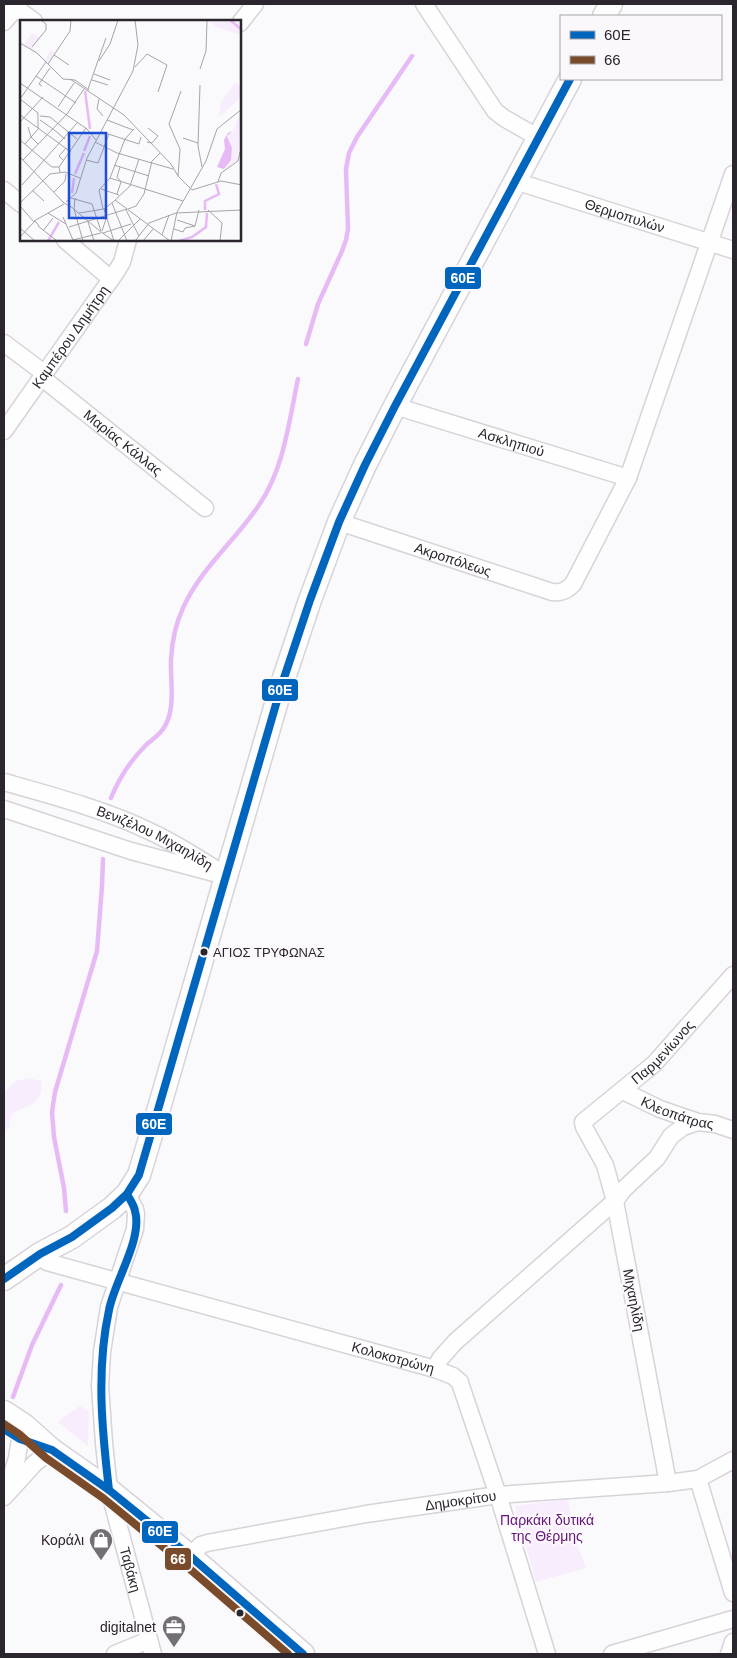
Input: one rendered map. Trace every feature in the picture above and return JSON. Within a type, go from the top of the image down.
[{"type":"main road","points":[[605,15],[611,4]]},
{"type":"main road","points":[[4,1279],[45,1251],[72,1237],[112,1208],[127,1194],[137,1179],[290,658],[339,522],[395,406],[569,80]]},
{"type":"main road","points":[[4,1296],[61,1251],[72,1237]]},
{"type":"main road","points":[[9,1426],[25,1426],[52,1450],[109,1490],[190,1556],[303,1654]]},
{"type":"street","points":[[424,4],[495,111],[539,138]]},
{"type":"street","points":[[4,22],[15,5],[33,20]]},
{"type":"street","points":[[241,20],[250,6]]},
{"type":"street","points":[[628,478],[733,174]]},
{"type":"street","name":"Θερμοπυλών","points":[[515,181],[733,250]]},
{"type":"street","points":[[4,190],[20,203]]},
{"type":"street","points":[[66,241],[111,279]]},
{"type":"street","name":"Καμπέρου Δημήτρη","points":[[4,431],[111,279],[122,262],[128,241]]},
{"type":"street","name":"Μαρίας Κάλλας","points":[[4,342],[205,508]]},
{"type":"street","name":"Ασκληπιού","points":[[395,406],[628,478]]},
{"type":"street","name":"Ακροπόλεως","points":[[339,522],[552,592],[561,592],[568,590],[573,584],[628,478]]},
{"type":"street","name":"Βενιζέλου Μιχαηλίδη","points":[[4,782],[89,808],[147,830],[179,846],[225,876]]},
{"type":"street","name":"Βενιζέλου Μιχαηλίδη","points":[[4,809],[131,851],[225,876]]},
{"type":"street","name":"Παρμενίωνος","points":[[583,1122],[623,1091],[664,1054],[733,975]]},
{"type":"street","name":"Κλεοπάτρας","points":[[623,1091],[660,1108],[698,1122],[715,1124],[733,1130]]},
{"type":"street","name":"Μιχαηλίδη","points":[[583,1122],[605,1165],[615,1201],[668,1483]]},
{"type":"street","points":[[435,1369],[440,1359],[455,1342],[615,1201],[623,1190],[657,1158],[671,1136],[683,1127],[698,1122]]},
{"type":"street","name":"Ταβάκη","points":[[127,1194],[135,1209],[135,1230],[106,1321],[100,1386],[109,1490],[151,1647]]},
{"type":"street","name":"Κολοκοτρώνη","points":[[47,1262],[435,1369],[453,1376],[460,1382],[498,1495],[547,1654]]},
{"type":"street","points":[[4,1496],[17,1458],[9,1426]]},
{"type":"street","points":[[4,1496],[39,1459],[52,1450]]},
{"type":"street","name":"Δημοκρίτου","points":[[190,1556],[201,1545],[207,1543],[366,1514],[498,1495],[668,1483],[698,1479],[733,1460]]},
{"type":"street","points":[[698,1479],[733,1593]]},
{"type":"street","points":[[612,1654],[733,1619]]},
{"type":"street","points":[[729,1654],[733,1642]]},
{"type":"street","points":[[115,1654],[151,1647]]},
{"type":"green space","points":[[29,1078],[41,1081],[42,1089],[40,1095],[34,1103],[11,1114],[9,1128],[4,1130],[4,1092],[16,1081]]},
{"type":"green space","points":[[80,1406],[89,1411],[88,1446],[58,1422]]},
{"type":"green space","name":"Παρκάκι δυτικά της Θέρμης","points":[[568,1499],[575,1540],[586,1568],[536,1582],[515,1506]]},
{"type":"waterway","points":[[306,344],[318,304],[346,240],[348,229],[346,169],[349,153],[357,137],[412,56]]},
{"type":"waterway","points":[[111,798],[130,763],[165,726],[170,710],[172,693],[172,653],[175,633],[181,614],[199,580],[250,518],[267,491],[280,460],[298,379]]},
{"type":"waterway","points":[[66,1211],[64,1188],[54,1137],[52,1112],[55,1092],[97,951],[103,859]]},
{"type":"waterway","points":[[13,1397],[32,1345],[61,1285]]},
{"type":"transit line","name":"60Ε","points":[[4,1279],[40,1254],[72,1237],[112,1208],[127,1194],[139,1175],[281,687],[339,522],[395,406],[569,80]]},
{"type":"transit line","name":"60Ε","points":[[109,1490],[102,1422],[101,1378],[109,1310],[135,1234],[135,1211],[127,1194]]},
{"type":"transit line","name":"66","points":[[4,1424],[19,1434],[46,1458],[103,1498],[184,1564],[288,1654]]},
{"type":"transit line","name":"60Ε","points":[[4,1429],[20,1439],[52,1450],[109,1490],[190,1556],[303,1654]]},
{"type":"place","name":"ΑΓΙΟΣ ΤΡΥΦΩΝΑΣ","points":[[204,952]]},
{"type":"place","name":"Κοράλι","points":[[101,1561]]},
{"type":"place","name":"digitalnet","points":[[174,1648]]}]
